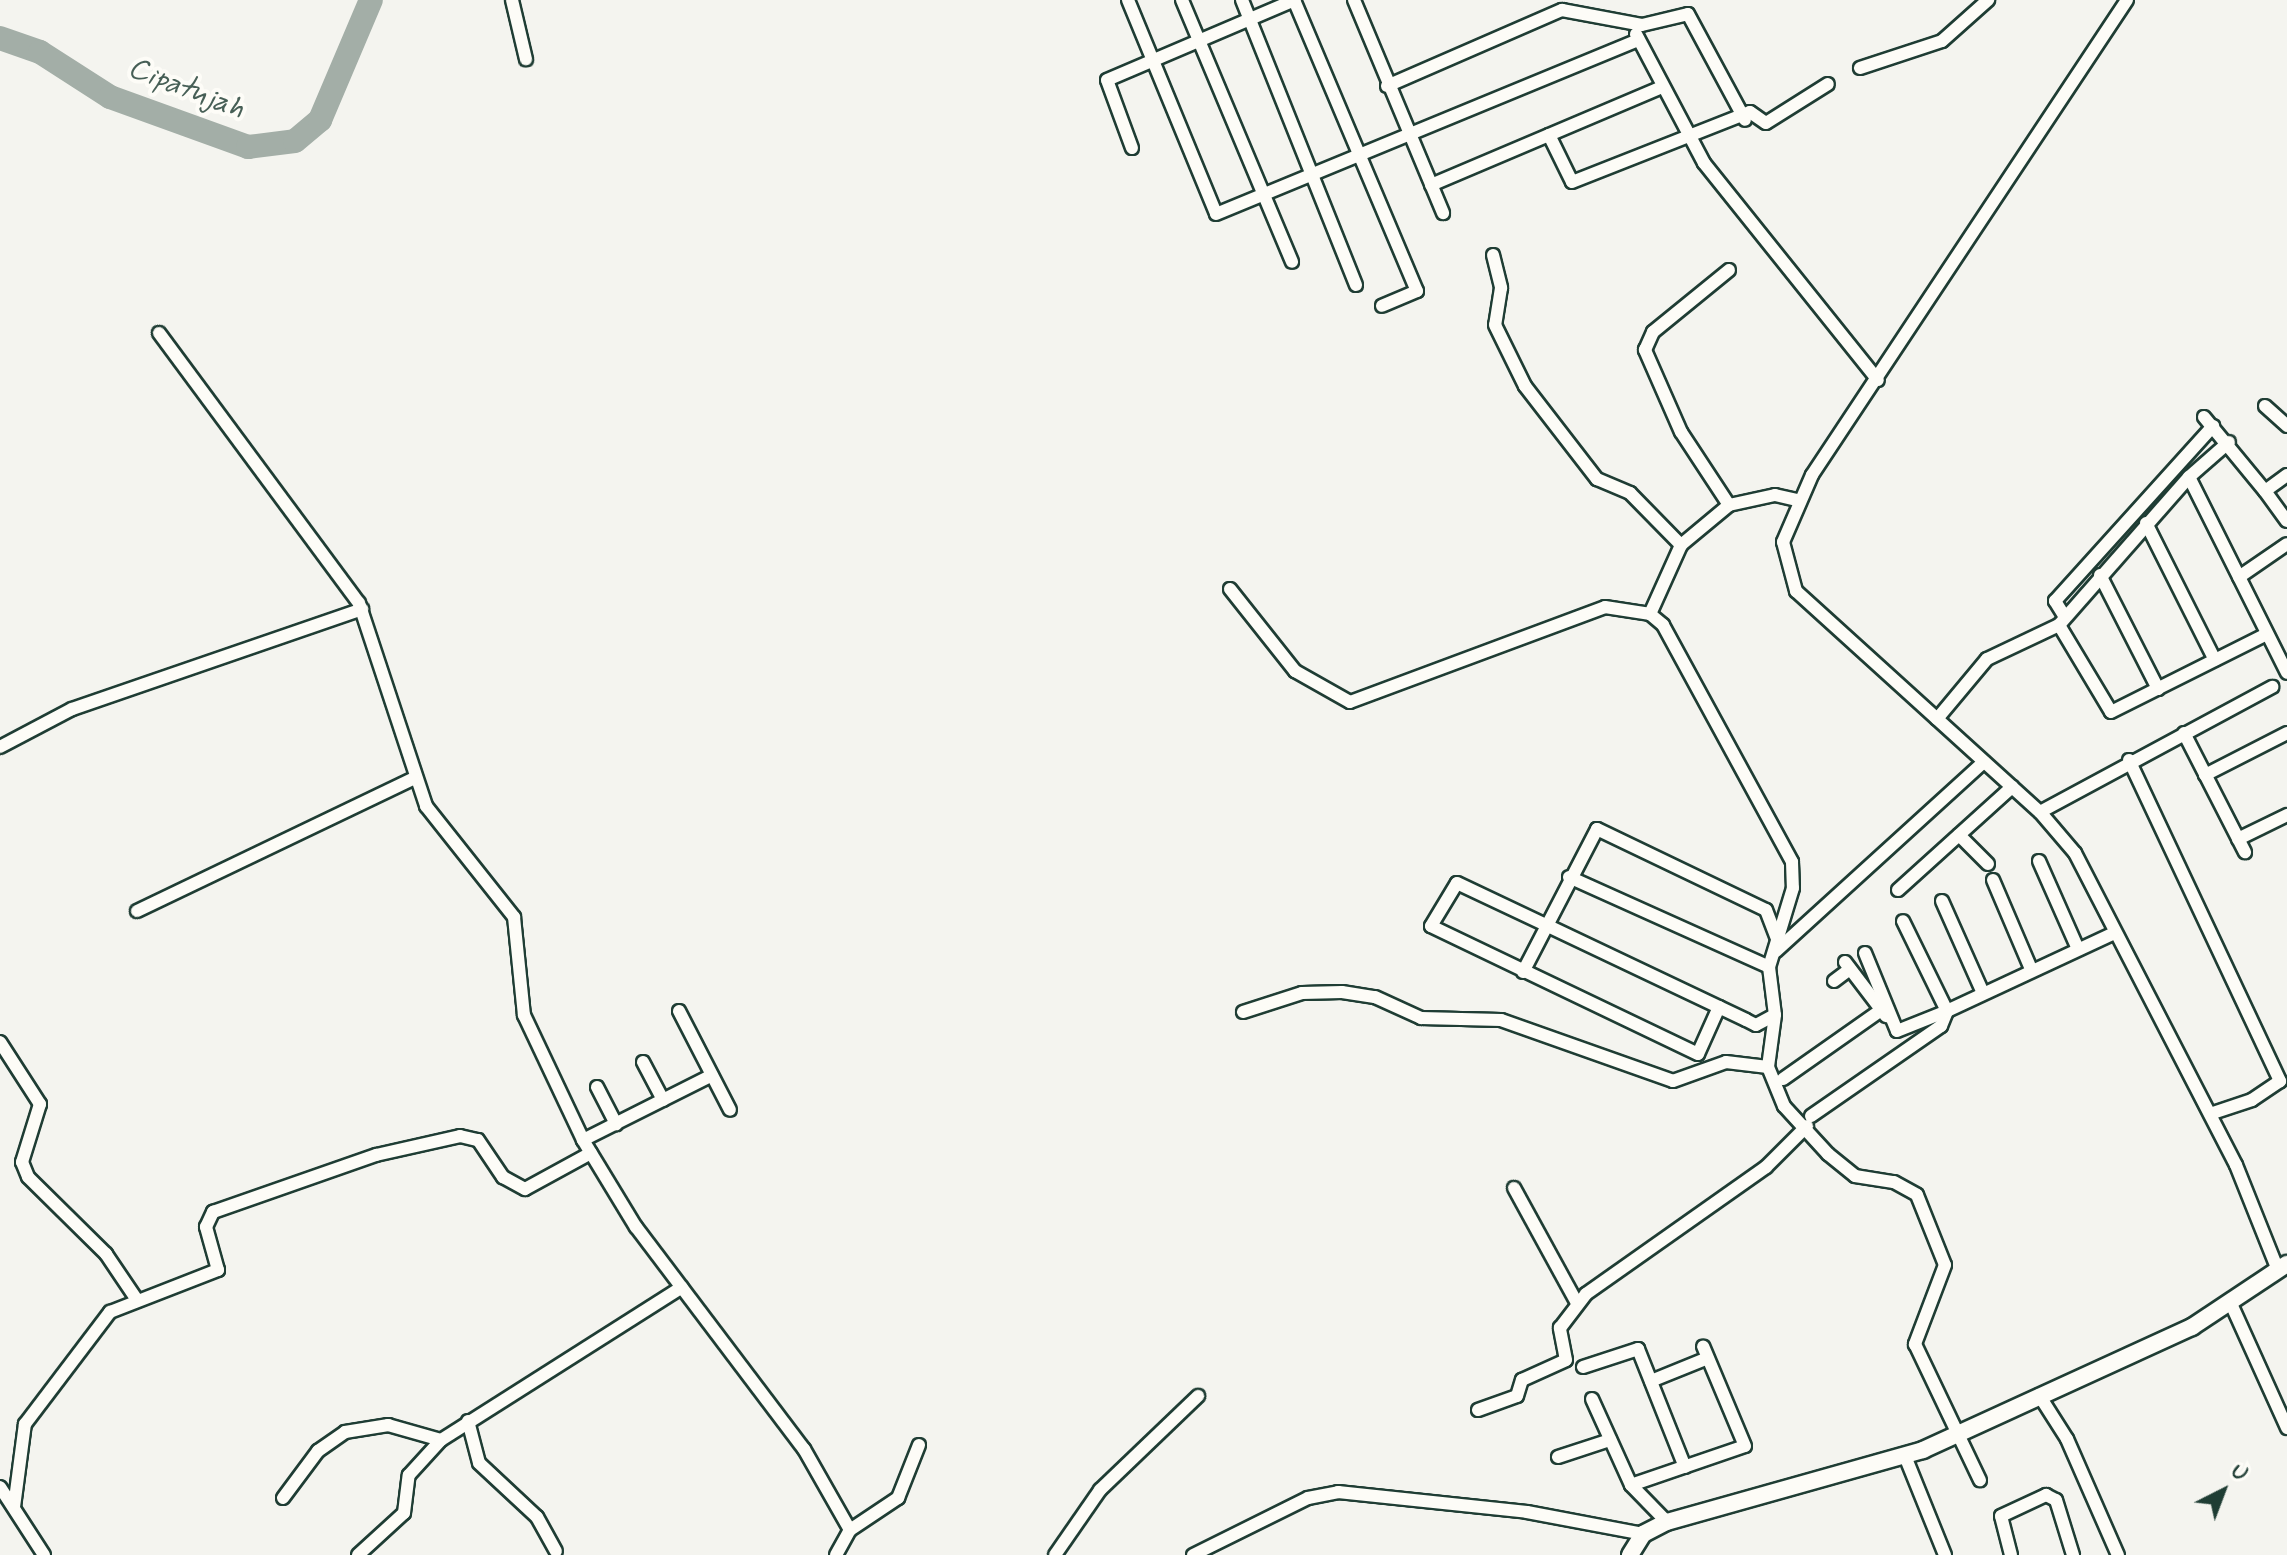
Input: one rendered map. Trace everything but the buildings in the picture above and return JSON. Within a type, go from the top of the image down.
[{"type":"street","points":[[512,0],[526,59]]},
{"type":"street","points":[[1128,0],[1216,214],[1638,40]]},
{"type":"street","points":[[1182,0],[1292,262]]},
{"type":"street","points":[[1242,0],[1356,285]]},
{"type":"street","points":[[1132,148],[1107,80],[1294,0],[1417,291],[1382,306]]},
{"type":"street","points":[[1354,0],[1387,86],[1443,213]]},
{"type":"street","points":[[1860,68],[1942,41],[1988,0]]},
{"type":"street","points":[[1630,1555],[1643,1534],[1667,1522],[1905,1456],[2232,1306],[2283,1267],[2210,1114],[2075,853],[2040,812],[1796,591],[1783,542],[1797,500],[2127,0]]},
{"type":"street","points":[[1387,86],[1562,10],[1632,24],[1688,14],[1745,120]]},
{"type":"street","points":[[1632,24],[1687,135],[1878,380]]},
{"type":"street","points":[[1549,135],[1572,182],[1687,135],[1745,120],[1750,112],[1766,123],[1828,84]]},
{"type":"street","points":[[1431,185],[1662,87]]},
{"type":"street","points":[[1493,255],[1501,288],[1495,325],[1525,386],[1597,479],[1630,493],[1681,545]]},
{"type":"street","points":[[1729,270],[1653,332],[1645,350],[1681,432],[1729,505]]},
{"type":"street","points":[[159,333],[362,609],[414,778],[439,827],[514,917],[524,1015],[583,1140],[682,1287],[804,1449],[850,1530]]},
{"type":"street","points":[[2265,406],[2287,426]]},
{"type":"street","points":[[2267,634],[2158,689],[2106,711],[2055,601],[2208,422],[2229,442],[2287,521]]},
{"type":"street","points":[[1937,719],[1987,659],[2062,621],[2146,523],[2189,477],[2229,442]]},
{"type":"street","points":[[2265,491],[2287,475]]},
{"type":"street","points":[[2189,477],[2287,673]]},
{"type":"street","points":[[1650,614],[1681,545],[1729,505],[1775,495],[1797,500]]},
{"type":"street","points":[[2146,523],[2215,660]]},
{"type":"street","points":[[2239,577],[2287,544]]},
{"type":"street","points":[[2100,575],[2158,689]]},
{"type":"street","points":[[1230,589],[1295,671],[1350,702],[1605,607],[1650,614],[1663,625],[1792,862],[1778,942],[1770,961],[1775,1015],[1768,1067],[1784,1106],[1809,1121],[1855,1176],[1894,1182],[1917,1195],[1945,1265],[1915,1344],[1952,1434],[1980,1480]]},
{"type":"street","points":[[2067,589],[2078,600]]},
{"type":"street","points":[[0,747],[72,709],[362,609]]},
{"type":"street","points":[[2040,812],[2129,760],[2272,687]]},
{"type":"street","points":[[2184,733],[2245,852]]},
{"type":"street","points":[[2205,775],[2287,733]]},
{"type":"street","points":[[2129,760],[2280,1081],[2210,1114]]},
{"type":"street","points":[[1770,961],[1984,762]]},
{"type":"street","points":[[137,911],[414,778]]},
{"type":"street","points":[[1898,890],[2012,787]]},
{"type":"street","points":[[2238,839],[2287,815]]},
{"type":"street","points":[[1523,972],[1569,877],[1597,829],[1766,910],[1778,942]]},
{"type":"street","points":[[1959,835],[1988,864]]},
{"type":"street","points":[[2039,861],[2078,949]]},
{"type":"street","points":[[1569,877],[1770,961]]},
{"type":"street","points":[[1993,880],[2031,969]]},
{"type":"street","points":[[1719,1007],[1698,1054],[1431,926],[1457,883],[1719,1007],[1756,1025],[1775,1015]]},
{"type":"street","points":[[1942,901],[1983,993]]},
{"type":"street","points":[[1478,1410],[1517,1396],[1522,1380],[1566,1360],[1560,1328],[1577,1303],[1620,1264],[1766,1167],[1809,1121],[1941,1026],[1947,1011],[1903,921]]},
{"type":"street","points":[[1897,1031],[2114,933]]},
{"type":"street","points":[[1865,953],[1897,1031]]},
{"type":"street","points":[[1834,981],[1847,966],[1910,1047]]},
{"type":"street","points":[[1243,1012],[1302,993],[1342,992],[1375,997],[1421,1018],[1501,1020],[1673,1081],[1726,1062],[1768,1067]]},
{"type":"street","points":[[1783,1079],[1881,1010]]},
{"type":"street","points":[[679,1011],[730,1110]]},
{"type":"street","points":[[0,1042],[40,1104],[22,1162],[28,1177],[106,1254],[135,1297]]},
{"type":"street","points":[[643,1062],[663,1100]]},
{"type":"street","points":[[583,1140],[712,1075]]},
{"type":"street","points":[[597,1087],[616,1124]]},
{"type":"street","points":[[14,1507],[25,1424],[110,1312],[135,1297],[218,1270],[206,1227],[213,1212],[376,1155],[473,1137],[503,1177],[525,1189],[591,1153]]},
{"type":"street","points":[[1514,1188],[1577,1303]]},
{"type":"street","points":[[358,1555],[404,1513],[409,1475],[441,1440],[682,1287]]},
{"type":"street","points":[[2232,1306],[2287,1428]]},
{"type":"street","points":[[1583,1367],[1638,1349],[1685,1467]]},
{"type":"street","points":[[1631,1485],[1745,1446],[1705,1352],[1651,1381]]},
{"type":"street","points":[[2039,1395],[2067,1439],[2118,1555]]},
{"type":"street","points":[[1055,1555],[1100,1490],[1198,1396]]},
{"type":"street","points":[[1592,1399],[1631,1485],[1667,1522]]},
{"type":"street","points":[[468,1421],[479,1463],[537,1517],[556,1551]]},
{"type":"street","points":[[283,1498],[318,1451],[345,1432],[388,1425],[441,1440]]},
{"type":"street","points":[[1558,1457],[1610,1440]]},
{"type":"street","points":[[836,1555],[850,1530],[898,1498],[919,1445]]},
{"type":"street","points":[[1905,1456],[1945,1555]]},
{"type":"street","points":[[0,1487],[44,1555]]},
{"type":"street","points":[[1193,1555],[1308,1498],[1338,1492],[1643,1534]]},
{"type":"street","points":[[2011,1555],[2001,1516],[2046,1495],[2056,1500],[2073,1555]]},
{"type":"waterway","name":"Cipatujah","points":[[0,38],[40,52],[110,97],[248,147],[295,141],[320,120],[371,0]]}]
